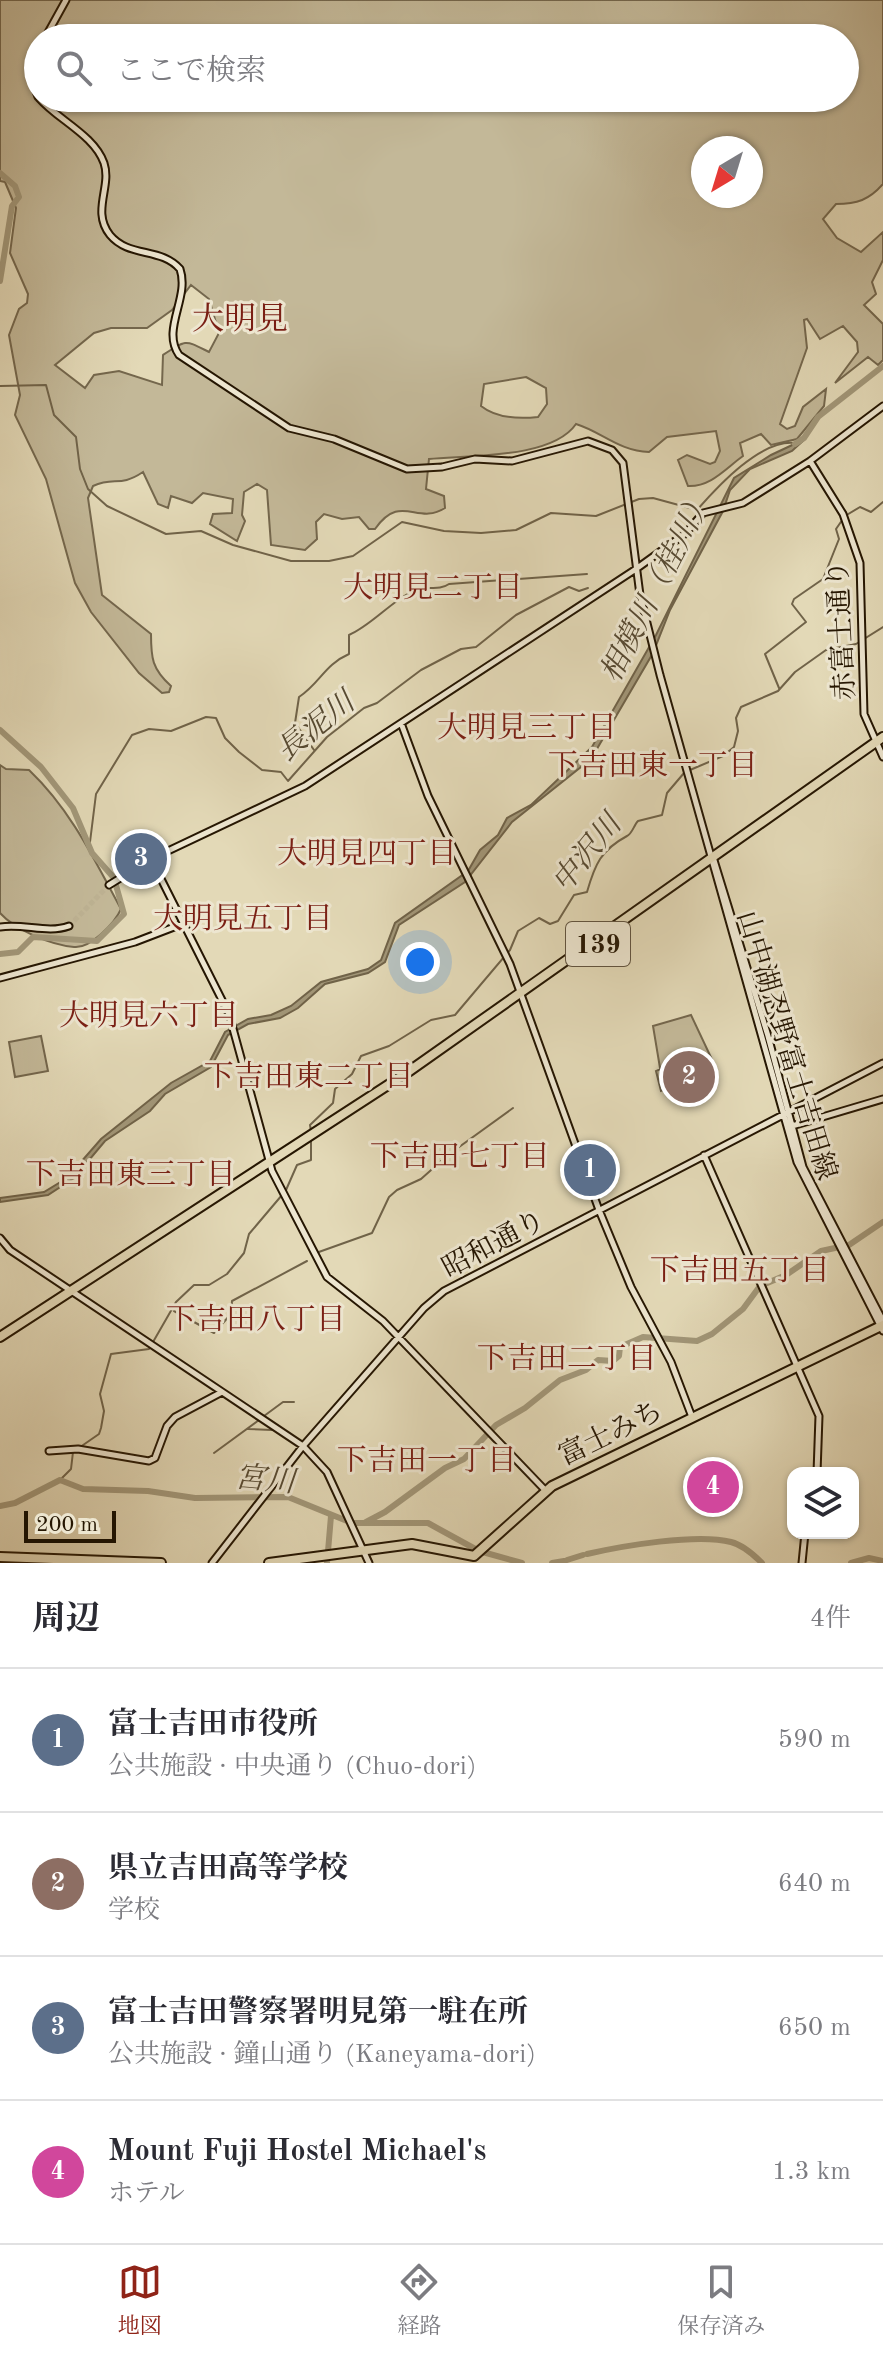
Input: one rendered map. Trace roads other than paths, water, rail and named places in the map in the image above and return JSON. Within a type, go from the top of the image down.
[{"type":"highway","name":"139","points":[[0,1339],[311,1138],[521,996],[880,741]]},
{"type":"highway","name":"富士みち","points":[[269,1563],[327,1558],[412,1544],[476,1555],[545,1490],[883,1326]]},
{"type":"highway","points":[[0,1557],[161,1563]]},
{"type":"street","points":[[53,24],[66,0]]},
{"type":"street","name":"山中湖忍野富士吉田線","points":[[55,112],[100,153],[105,167],[101,203],[107,231],[126,248],[162,256],[180,269],[183,290],[171,338],[174,347],[186,360],[289,428],[334,439],[407,469],[442,467],[475,459],[512,461],[577,442],[605,446],[618,456],[626,470],[636,569],[652,638],[800,1172],[883,1326]]},
{"type":"street","points":[[111,884],[151,859],[305,786],[636,569],[686,533],[698,517],[743,503],[810,461],[883,406]]},
{"type":"street","name":"赤富士通り","points":[[810,461],[847,522],[862,581],[864,714],[880,741],[883,757]]},
{"type":"street","points":[[401,723],[428,796],[521,996],[599,1210],[631,1287],[659,1340],[692,1417]]},
{"type":"street","points":[[151,859],[234,1026],[270,1164],[327,1277],[400,1337],[545,1490]]},
{"type":"street","points":[[0,978],[135,942],[182,924]]},
{"type":"street","points":[[0,927],[25,925],[56,931],[69,926]]},
{"type":"street","name":"昭和通り","points":[[212,1563],[303,1446],[444,1291],[883,1063]]},
{"type":"street","points":[[792,1126],[883,1099]]},
{"type":"street","name":"山中湖忍野富士吉田線","points":[[786,1113],[803,1167],[840,1244]]},
{"type":"street","points":[[704,1155],[819,1416],[817,1467]]},
{"type":"street","points":[[0,1238],[10,1250],[303,1446],[327,1472],[361,1552],[369,1563]]},
{"type":"street","points":[[49,1451],[74,1449],[149,1461],[155,1458],[167,1426],[175,1417],[222,1392]]},
{"type":"street","points":[[802,1563],[804,1539]]},
{"type":"waterway","points":[[0,173],[15,186],[19,197],[12,206],[0,281]]},
{"type":"waterway","name":"相模川（桂川）","points":[[795,444],[804,438],[818,417],[883,366]]},
{"type":"waterway","points":[[0,386],[46,385],[54,415],[76,437],[80,469],[88,489],[107,506],[166,534],[201,531],[233,545],[291,561],[329,561],[353,556],[402,522],[444,531],[481,533],[516,530],[551,513],[596,516],[639,499],[653,498],[697,510],[728,477],[755,456],[768,448],[795,443]]},
{"type":"waterway","name":"中沢川","points":[[779,688],[765,654],[806,622],[792,604],[794,599],[823,579],[839,539],[836,529],[845,516],[860,507],[871,512],[883,502]]},
{"type":"waterway","points":[[314,750],[295,723],[299,697],[334,663],[349,654],[349,635],[401,598],[419,589],[449,584],[587,574]]},
{"type":"waterway","name":"長泥川","points":[[90,842],[96,794],[132,735],[149,729],[171,731],[206,717],[216,718],[225,738],[239,752],[262,770],[281,772],[288,781],[327,737],[421,670],[461,649],[476,647],[516,615],[569,587],[579,591],[588,588]]},
{"type":"waterway","name":"中沢川","points":[[690,770],[723,756],[734,747],[738,731],[736,718],[741,707],[778,691],[795,672],[826,650],[856,644],[883,627]]},
{"type":"waterway","points":[[0,730],[41,767],[73,808],[92,853],[114,878],[124,914],[97,941],[33,937],[18,952],[0,954]]},
{"type":"waterway","name":"中沢川","points":[[311,1131],[310,1125],[333,1103],[335,1089],[352,1074],[361,1056],[389,1046],[431,1020],[455,1015],[510,950],[518,931],[539,918],[550,924],[558,921],[574,895],[587,892],[596,866],[605,852],[629,835],[638,821],[662,815],[667,793],[684,773]]},
{"type":"waterway","points":[[316,1253],[372,1233],[389,1197],[421,1179],[448,1155],[513,1108]]},
{"type":"waterway","name":"中沢川","points":[[286,1190],[297,1165],[311,1160],[311,1137]]},
{"type":"waterway","name":"中沢川","points":[[60,1480],[71,1469],[73,1452],[99,1434],[104,1411],[100,1394],[111,1354],[149,1349],[176,1302],[194,1285],[209,1285],[227,1274],[244,1253],[249,1234],[282,1195]]},
{"type":"waterway","points":[[366,1522],[385,1512],[445,1468],[464,1459],[496,1425],[525,1408],[560,1380],[586,1370],[598,1360],[613,1361],[619,1356],[620,1347],[643,1337],[697,1341],[712,1334],[743,1309],[760,1286],[786,1275],[821,1251],[849,1245],[883,1222]]},
{"type":"waterway","points":[[174,1311],[214,1333],[231,1314],[232,1301],[307,1261]]},
{"type":"waterway","points":[[264,1416],[283,1402],[294,1402]]},
{"type":"waterway","points":[[214,1453],[259,1420]]},
{"type":"waterway","points":[[248,1429],[272,1430]]},
{"type":"waterway","name":"宮川","points":[[0,1506],[15,1503],[60,1480],[83,1489],[148,1491],[195,1498],[288,1497],[352,1523],[428,1523],[479,1551],[522,1563]]},
{"type":"waterway","points":[[327,1563],[331,1516]]},
{"type":"waterway","name":"宮川","points":[[587,1554],[619,1547],[699,1539],[740,1545],[762,1563]]},
{"type":"waterway","name":"宮川","points":[[567,1560],[583,1555]]},
{"type":"waterway","name":"宮川","points":[[851,1563],[869,1558],[883,1561]]},
{"type":"waterway","name":"宮川","points":[[552,1563],[564,1561]]},
{"type":"tunnel","points":[[69,926],[109,885]]},
{"type":"place","name":"富士吉田警察署明見第一駐在所","points":[[141,859]]},
{"type":"place","name":"県立吉田高等学校","points":[[689,1077]]},
{"type":"place","name":"富士吉田市役所","points":[[590,1170]]},
{"type":"place","name":"Mount Fuji Hostel Michael's","points":[[713,1487]]},
{"type":"district","name":"大明見","points":[[240,318]]},
{"type":"district","name":"大明見二丁目","points":[[433,587]]},
{"type":"district","name":"大明見三丁目","points":[[527,727]]},
{"type":"district","name":"下吉田東一丁目","points":[[653,765]]},
{"type":"district","name":"大明見四丁目","points":[[367,853]]},
{"type":"district","name":"大明見五丁目","points":[[243,918]]},
{"type":"district","name":"大明見六丁目","points":[[149,1015]]},
{"type":"district","name":"下吉田東二丁目","points":[[309,1076]]},
{"type":"district","name":"下吉田七丁目","points":[[460,1156]]},
{"type":"district","name":"下吉田東三丁目","points":[[131,1174]]},
{"type":"district","name":"下吉田五丁目","points":[[740,1270]]},
{"type":"district","name":"下吉田八丁目","points":[[256,1319]]},
{"type":"district","name":"下吉田二丁目","points":[[567,1358]]},
{"type":"district","name":"下吉田一丁目","points":[[427,1460]]}]
